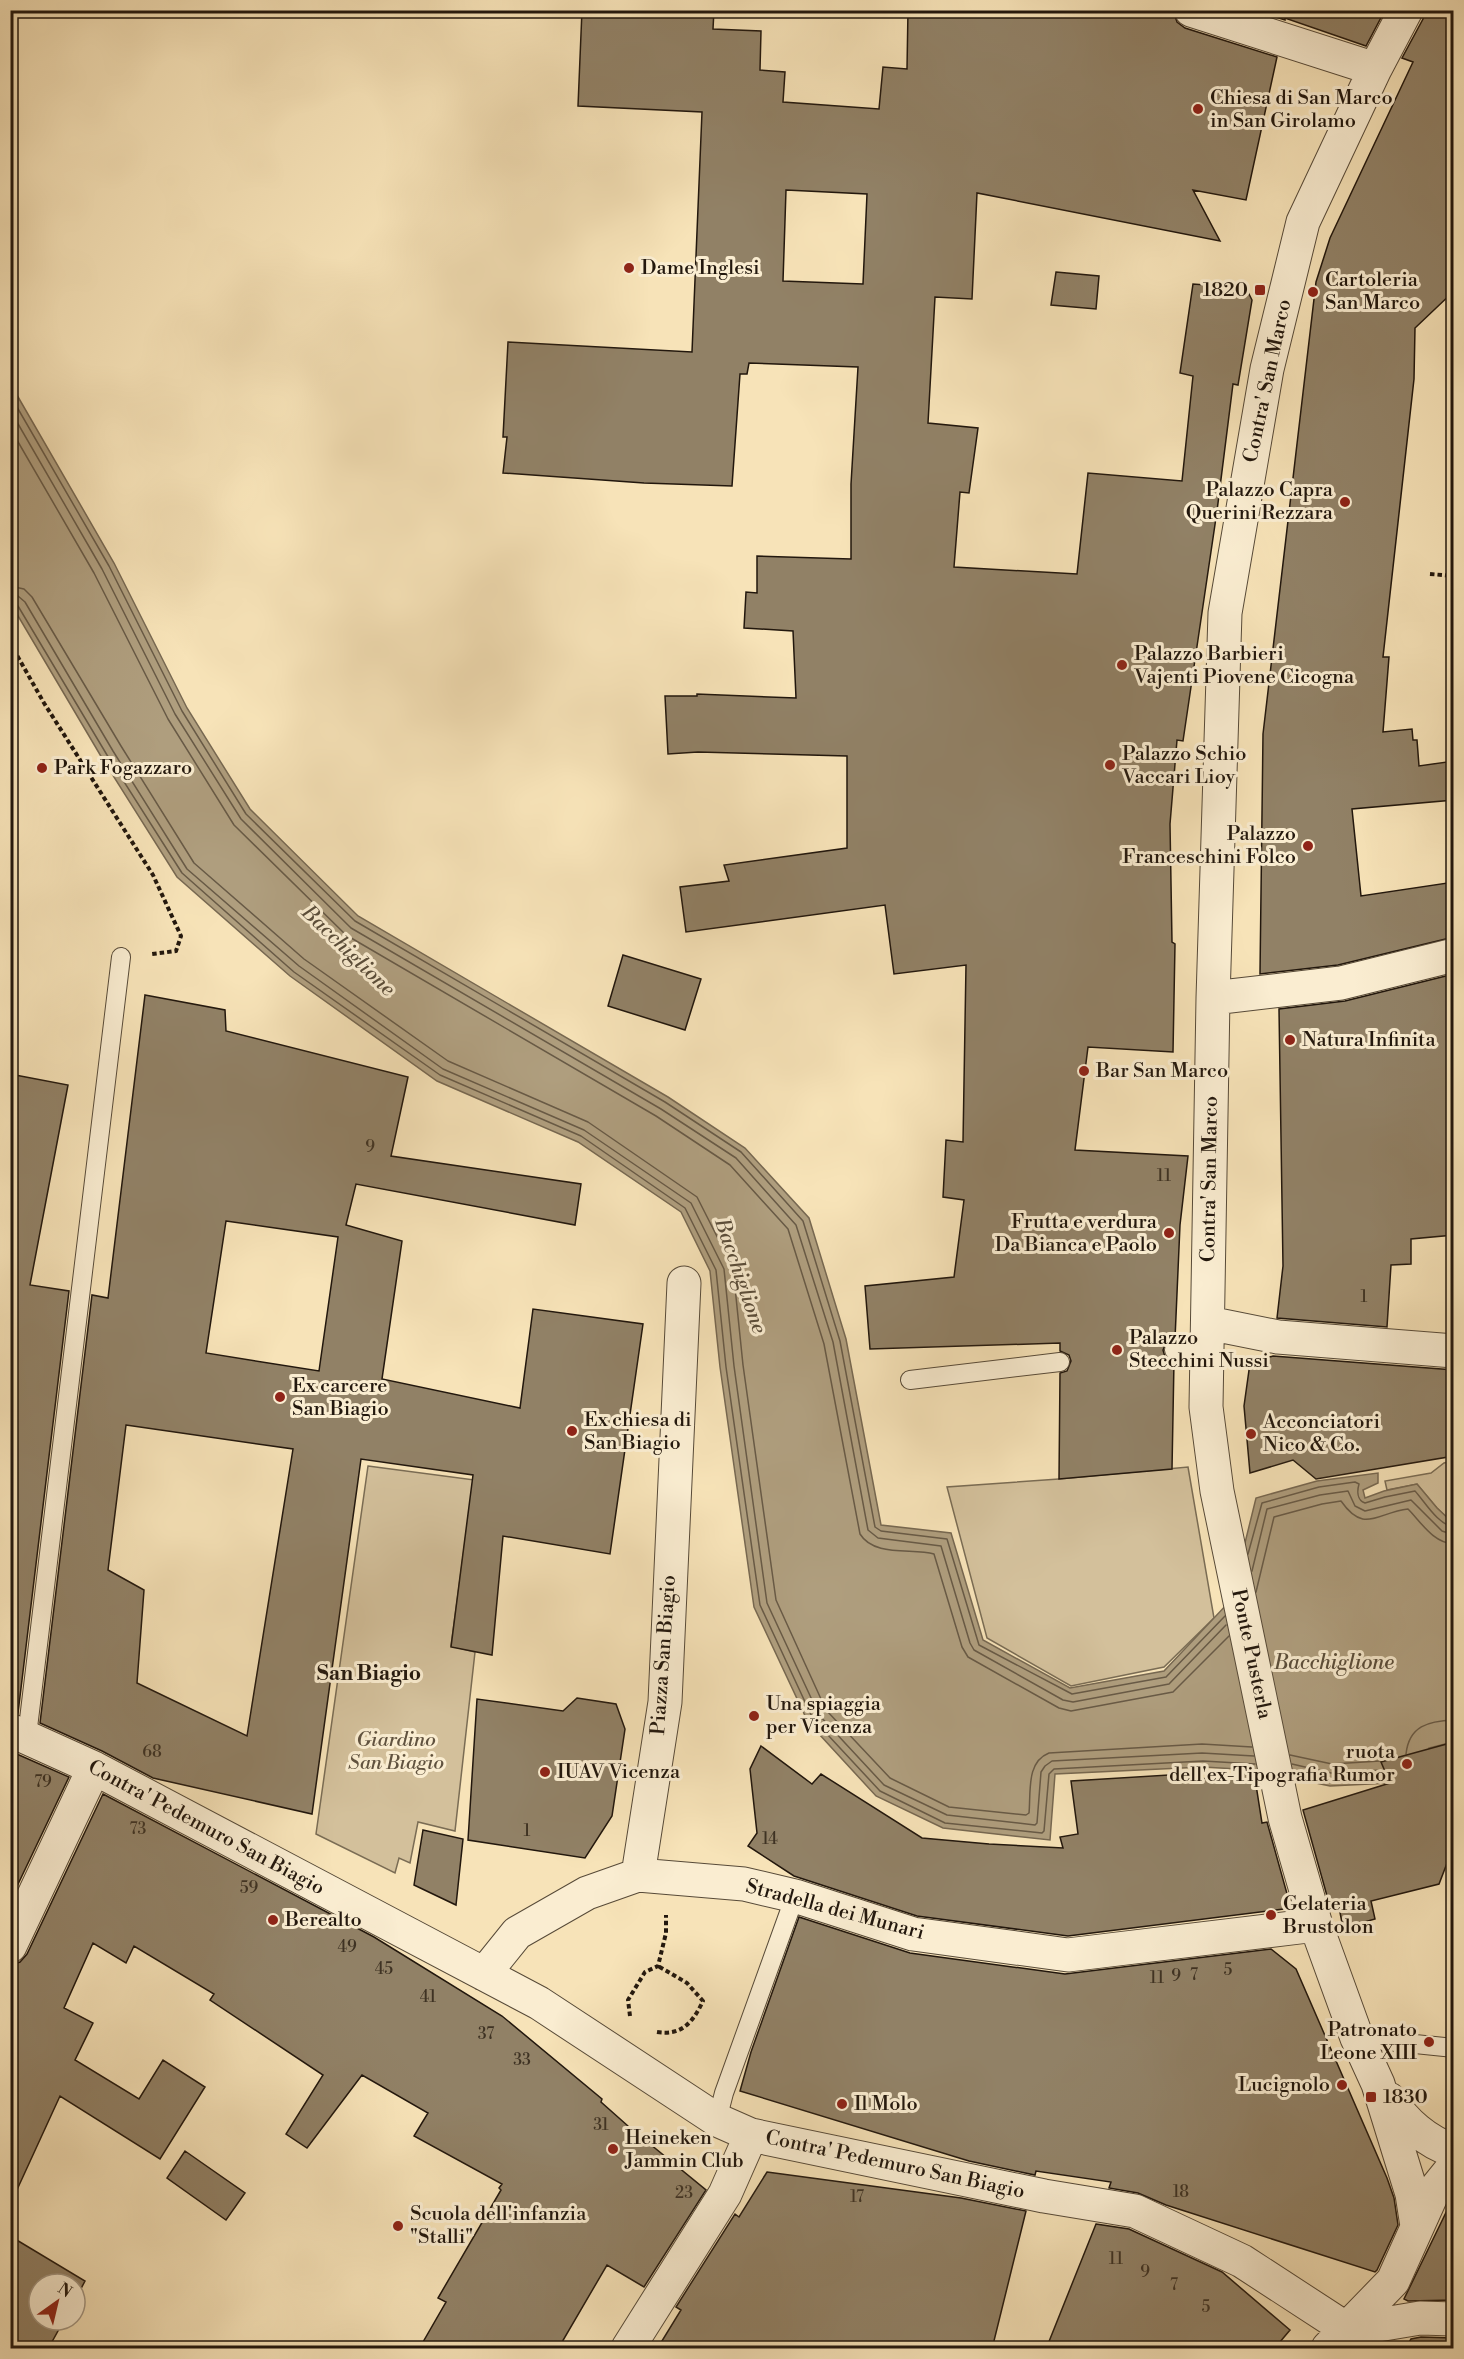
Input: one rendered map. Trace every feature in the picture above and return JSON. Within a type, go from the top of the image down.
[{"type":"street","points":[[1191,10],[1375,69]]},
{"type":"street","name":"Contra' San Marco","points":[[1217,1491],[1206,1407],[1213,998],[1225,613],[1267,369],[1303,222],[1375,69],[1406,10]]},
{"type":"street","points":[[1213,998],[1341,983],[1454,955]]},
{"type":"street","name":"Piazza San Biagio","points":[[652,1876],[665,1702],[684,1283]]},
{"type":"street","points":[[1208,1336],[1278,1337],[1454,1351]]},
{"type":"street","name":"Ponte Pusterla","points":[[1217,1491],[1285,1818],[1316,1925],[1358,2038],[1378,2084]]},
{"type":"street","name":"Contra' Pedemuro San Biagio","points":[[19,1733],[94,1768],[539,2003],[717,2120],[751,2135],[1044,2196],[1135,2211],[1242,2261],[1346,2342]]},
{"type":"street","points":[[10,1946],[94,1768]]},
{"type":"street","points":[[484,1974],[517,1933],[587,1893],[652,1876]]},
{"type":"street","name":"Stradella dei Munari","points":[[652,1876],[744,1884],[795,1896],[914,1934],[1068,1955],[1316,1925]]},
{"type":"street","points":[[1378,2084],[1402,2118],[1420,2134],[1454,2151]]},
{"type":"street","points":[[1378,2084],[1412,2194],[1417,2226]]},
{"type":"street","points":[[628,2349],[725,2194],[751,2135]]},
{"type":"street","points":[[1346,2342],[1393,2281],[1433,2192],[1454,2166]]},
{"type":"street","points":[[1346,2342],[1420,2318],[1454,2319]]},
{"type":"lane","points":[[19,1733],[122,957]]},
{"type":"lane","points":[[1174,1350],[1208,1336]]},
{"type":"lane","points":[[910,1380],[1060,1362]]},
{"type":"lane","points":[[717,2120],[724,2093],[795,1896]]},
{"type":"lane","points":[[1358,2038],[1454,2048]]},
{"type":"path","points":[[1430,574],[1454,576]]},
{"type":"path","points":[[10,643],[44,703],[153,875],[181,936],[176,951],[122,957]]},
{"type":"path","points":[[652,1876],[666,1933],[658,1966]]},
{"type":"path","points":[[651,2031],[670,2034],[693,2021],[703,2001],[687,1983],[658,1966]]},
{"type":"path","points":[[637,2067],[628,2000],[645,1972],[658,1966]]},
{"type":"green space","points":[[1453,1461],[1453,1523],[1417,1484],[1387,1490],[1385,1481],[1431,1473],[1444,1463]]},
{"type":"green space","name":"Giardino San Biagio","points":[[368,1466],[505,1484],[467,1527],[451,1646],[475,1652],[455,1831],[418,1822],[410,1863],[399,1858],[395,1873],[316,1834]]},
{"type":"green space","points":[[1188,1467],[1214,1618],[1164,1667],[1071,1686],[987,1638],[947,1487]]},
{"type":"water","name":"Bacchiglione","points":[[10,383],[114,563],[187,708],[250,809],[358,916],[668,1097],[745,1148],[809,1218],[846,1339],[881,1525],[951,1533],[983,1640],[1070,1688],[1164,1671],[1231,1600],[1256,1498],[1317,1481],[1378,1473],[1378,1483],[1363,1490],[1365,1498],[1384,1491],[1417,1484],[1453,1523],[1453,1742],[1429,1748],[1435,1769],[1390,1783],[1330,1786],[1254,1770],[1203,1767],[1055,1774],[1050,1840],[943,1828],[876,1796],[808,1722],[754,1607],[720,1367],[710,1271],[681,1212],[578,1142],[437,1081],[290,976],[177,877],[102,758],[11,604]]},
{"type":"building","points":[[582,10],[714,10],[713,29],[761,31],[760,70],[785,72],[783,102],[879,109],[883,67],[907,69],[908,10],[1173,10],[1177,22],[1185,28],[1277,57],[1246,200],[1193,190],[1220,241],[977,193],[972,299],[935,297],[928,423],[978,428],[969,493],[960,492],[954,567],[1077,574],[1088,473],[1182,481],[1193,376],[1180,373],[1193,284],[1246,288],[1252,300],[1238,385],[1233,384],[1183,741],[1177,740],[1170,824],[1172,942],[1175,944],[1173,1052],[1088,1047],[1075,1150],[1188,1156],[1180,1225],[1175,1339],[1167,1341],[1163,1350],[1165,1357],[1174,1361],[1172,1469],[1059,1479],[1060,1373],[1067,1371],[1071,1361],[1069,1355],[1060,1351],[1060,1343],[870,1349],[865,1286],[954,1277],[964,1200],[943,1197],[946,1140],[963,1142],[966,965],[894,974],[885,905],[686,932],[680,887],[729,881],[724,865],[847,848],[847,756],[698,752],[668,754],[665,696],[697,696],[697,694],[796,698],[793,631],[744,628],[746,592],[757,593],[757,556],[851,559],[851,484],[858,367],[749,363],[747,374],[740,374],[732,486],[644,483],[503,473],[507,437],[503,437],[508,342],[692,352],[702,112],[578,106]],"holes":[[[786,190],[867,194],[863,284],[783,281]]]},
{"type":"building","points":[[1254,10],[1385,10],[1366,46],[1285,18],[1285,20]]},
{"type":"building","points":[[1425,10],[1454,10],[1454,291],[1415,328],[1414,379],[1383,657],[1389,657],[1383,732],[1412,729],[1413,740],[1417,740],[1419,766],[1454,761],[1454,800],[1352,809],[1361,896],[1454,882],[1454,937],[1338,965],[1260,974],[1263,734],[1316,282],[1330,238],[1413,62],[1402,58],[1423,19]]},
{"type":"building","points":[[1056,272],[1099,276],[1096,309],[1051,305]]},
{"type":"building","points":[[623,955],[701,979],[685,1030],[608,1006]]},
{"type":"building","points":[[1454,974],[1454,1235],[1411,1239],[1411,1264],[1391,1265],[1387,1327],[1277,1318],[1283,1266],[1279,1009],[1345,1001]]},
{"type":"building","name":"Ex carcere San Biagio","points":[[145,995],[225,1010],[226,1031],[408,1077],[391,1156],[581,1184],[575,1225],[356,1184],[346,1225],[402,1241],[382,1379],[520,1408],[533,1309],[643,1324],[610,1554],[503,1536],[492,1655],[451,1647],[473,1475],[361,1459],[312,1814],[153,1778],[102,1751],[40,1723],[92,1295],[108,1298]],"holes":[[[226,1221],[338,1237],[319,1371],[206,1353]],[[126,1425],[293,1449],[247,1736],[137,1683],[144,1590],[108,1570]]]},
{"type":"building","points":[[10,1074],[68,1085],[30,1285],[69,1291],[18,1713],[10,1712]]},
{"type":"building","points":[[1273,1356],[1454,1370],[1454,1456],[1316,1479],[1293,1460],[1250,1473],[1244,1406],[1250,1363]]},
{"type":"building","name":"IUAV Vicenza","points":[[577,1698],[616,1704],[625,1729],[612,1816],[585,1858],[468,1840],[477,1699],[563,1711]]},
{"type":"building","points":[[1454,1742],[1454,1845],[1439,1884],[1371,1901],[1375,1919],[1343,1928],[1338,1902],[1329,1903],[1303,1810],[1390,1783],[1381,1762]]},
{"type":"building","points":[[761,1746],[812,1784],[821,1774],[922,1838],[1063,1848],[1060,1837],[1078,1834],[1071,1781],[1185,1774],[1186,1781],[1254,1772],[1262,1823],[1267,1822],[1291,1908],[1068,1936],[917,1916],[794,1876],[748,1846],[757,1833],[750,1769]]},
{"type":"building","points":[[10,1751],[69,1777],[10,1901]]},
{"type":"building","points":[[103,1794],[374,1937],[502,2016],[602,2099],[601,2102],[628,2126],[706,2190],[644,2287],[607,2265],[558,2349],[419,2349],[446,2302],[438,2298],[501,2190],[499,2188],[502,2184],[414,2136],[428,2113],[362,2075],[307,2148],[286,2134],[323,2075],[210,2000],[214,1994],[134,1946],[126,1963],[93,1943],[64,2008],[93,2023],[75,2060],[139,2099],[163,2060],[205,2087],[160,2159],[60,2096],[10,2205],[10,1965],[20,1962],[27,1954]]},
{"type":"building","points":[[423,1830],[463,1839],[456,1905],[414,1885]]},
{"type":"building","points":[[799,1917],[910,1953],[1065,1974],[1271,1949],[1296,1969],[1394,2198],[1398,2225],[1377,2270],[1375,2272],[1166,2205],[1138,2193],[1109,2188],[1111,2182],[1036,2171],[1035,2175],[969,2161],[740,2091],[751,2052]]},
{"type":"building","points":[[185,2151],[245,2193],[226,2220],[167,2178]]},
{"type":"building","points":[[767,2172],[961,2198],[1026,2211],[992,2349],[657,2349],[681,2310],[676,2307],[735,2214],[739,2217]]},
{"type":"building","points":[[1454,2196],[1454,2300],[1408,2301],[1404,2299]]},
{"type":"building","points":[[1096,2224],[1129,2229],[1222,2272],[1290,2330],[1274,2349],[1046,2349]]},
{"type":"building","points":[[10,2236],[70,2272],[27,2272],[27,2332],[57,2332],[48,2349],[10,2349]]},
{"type":"building","points":[[1454,2338],[1454,2349],[1405,2349],[1411,2339]]},
{"type":"place","name":"Chiesa di San Marco in San Girolamo","points":[[1198,109]]},
{"type":"place","name":"Dame Inglesi","points":[[629,268]]},
{"type":"place","name":"1820","points":[[1260,290]]},
{"type":"place","name":"Cartoleria San Marco","points":[[1313,292]]},
{"type":"place","name":"Palazzo Capra Querini Rezzara","points":[[1345,502]]},
{"type":"place","name":"Palazzo Barbieri Vajenti Piovene Cicogna","points":[[1122,665]]},
{"type":"place","name":"Palazzo Schio Vaccari Lioy","points":[[1110,765]]},
{"type":"place","name":"Park Fogazzaro","points":[[42,768]]},
{"type":"place","name":"Palazzo Franceschini Folco","points":[[1308,846]]},
{"type":"place","name":"Natura Infinita","points":[[1290,1040]]},
{"type":"place","name":"Bar San Marco","points":[[1084,1071]]},
{"type":"place","name":"Frutta e verdura Da Bianca e Paolo","points":[[1169,1233]]},
{"type":"place","name":"Palazzo Stecchini Nussi","points":[[1117,1350]]},
{"type":"place","name":"Ex carcere San Biagio","points":[[280,1397]]},
{"type":"place","name":"Ex chiesa di San Biagio","points":[[572,1431]]},
{"type":"place","name":"Acconciatori Nico & Co.","points":[[1251,1434]]},
{"type":"place","name":"Una spiaggia per Vicenza","points":[[754,1716]]},
{"type":"place","name":"ruota dell'ex-Tipografia Rumor","points":[[1407,1764]]},
{"type":"place","name":"IUAV Vicenza","points":[[545,1772]]},
{"type":"place","name":"Gelateria Brustolon","points":[[1271,1915]]},
{"type":"place","name":"Berealto","points":[[273,1920]]},
{"type":"place","name":"Patronato Leone XIII","points":[[1429,2042]]},
{"type":"place","name":"Lucignolo","points":[[1342,2085]]},
{"type":"place","name":"1830","points":[[1371,2097]]},
{"type":"place","name":"Il Molo","points":[[842,2104]]},
{"type":"place","name":"Heineken Jammin Club","points":[[613,2149]]},
{"type":"place","name":"Scuola dell'infanzia \"Stalli\"","points":[[398,2226]]},
{"type":"district","name":"San Biagio","points":[[369,1674]]}]
